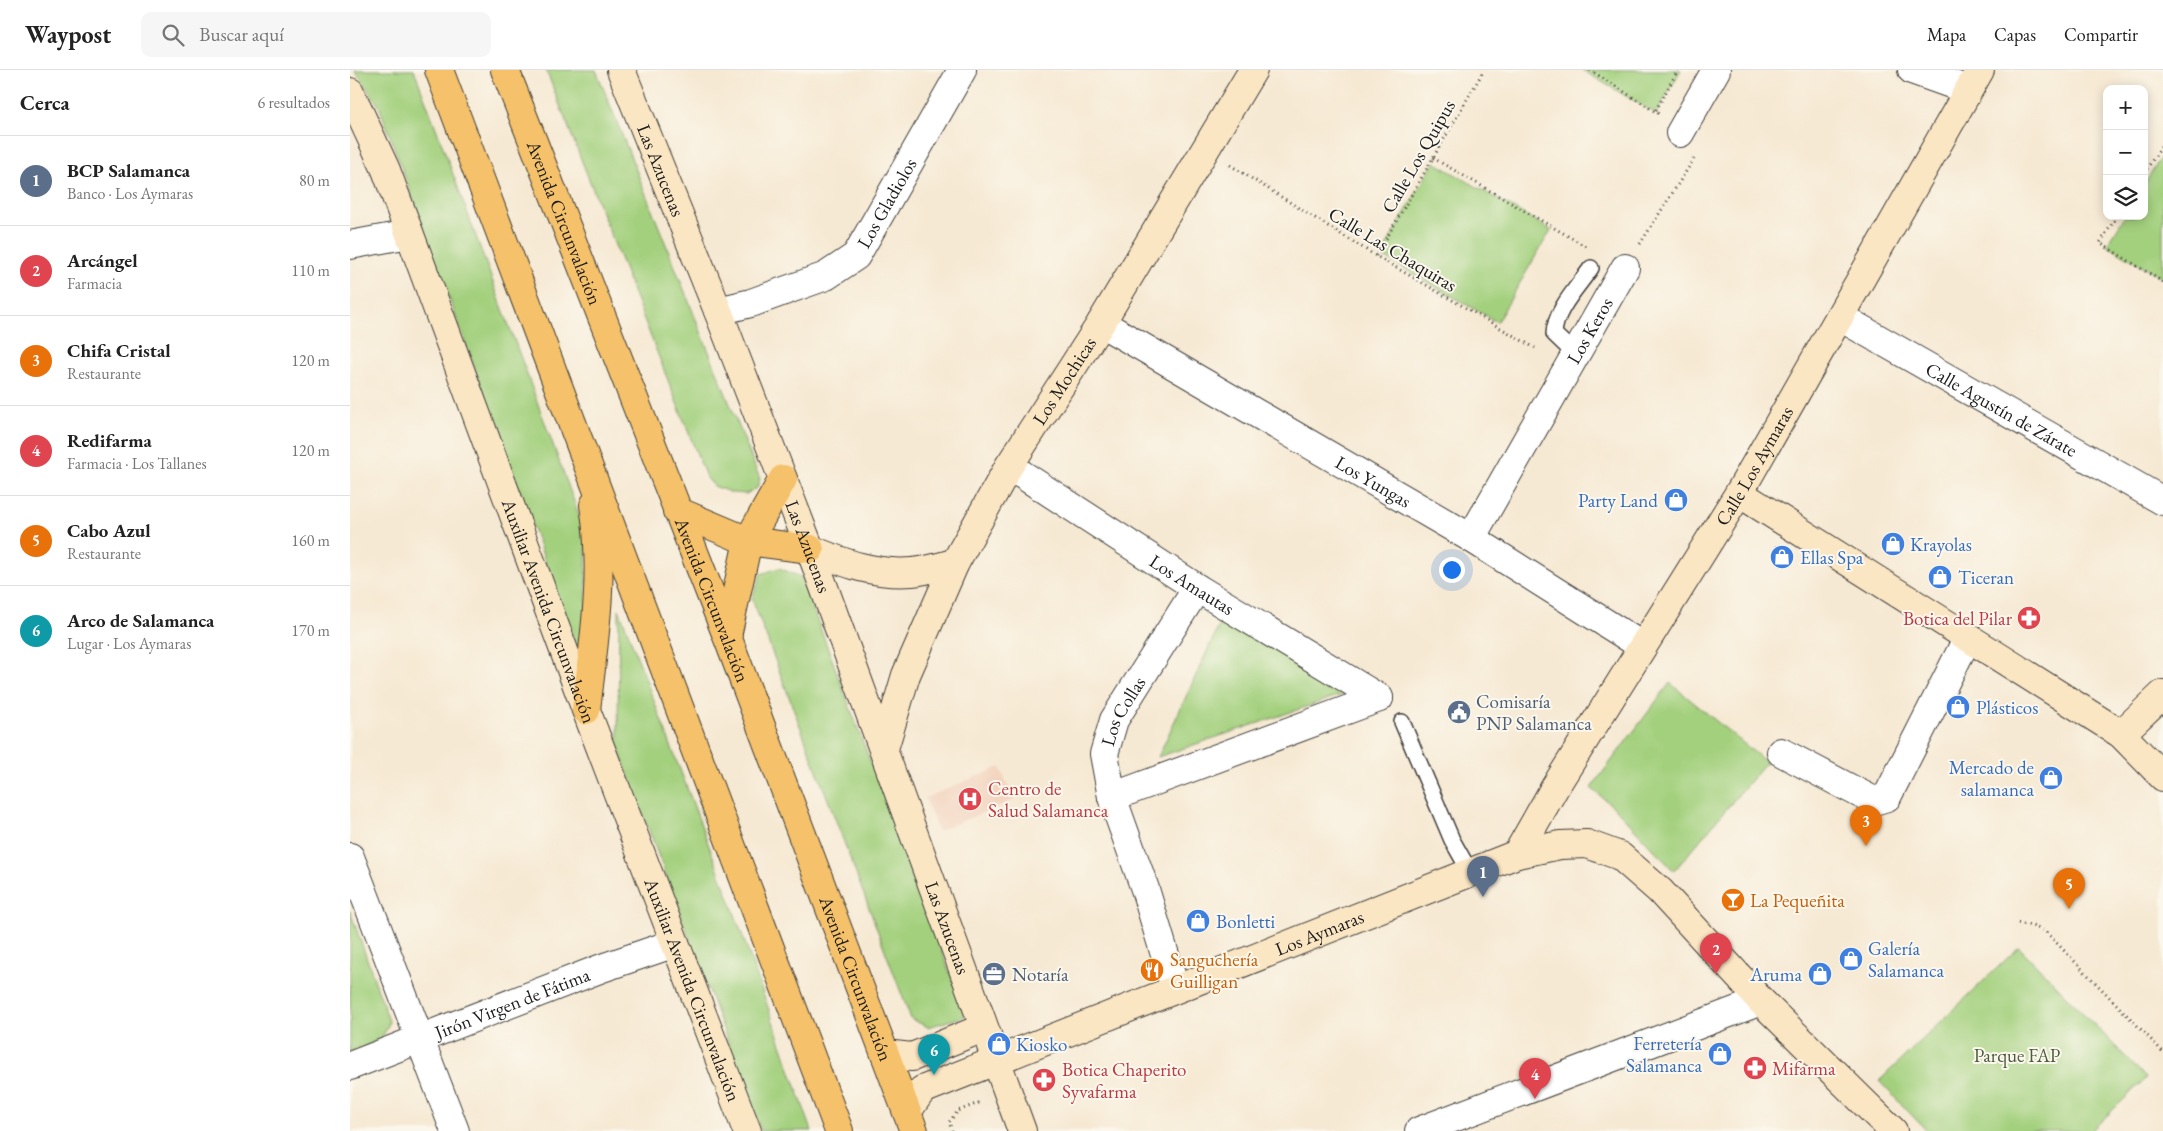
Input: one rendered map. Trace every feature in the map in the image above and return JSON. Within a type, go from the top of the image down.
[{"type":"main road","points":[[440,70],[839,1131]]},
{"type":"main road","name":"Avenida Circunvalación","points":[[506,70],[727,636],[911,1122]]},
{"type":"main road","name":"Las Azucenas","points":[[621,70],[718,311],[810,549],[1022,1131]]},
{"type":"main road","name":"Los Mochicas","points":[[884,749],[906,675],[954,563],[1008,466],[1101,323],[1253,70]]},
{"type":"main road","name":"Calle Los Aymaras","points":[[1518,854],[1555,787],[1739,493],[1974,80]]},
{"type":"main road","name":"Auxiliar Avenida Circunvalación","points":[[350,92],[386,170],[586,710],[747,1131]]},
{"type":"main road","points":[[586,454],[598,532],[599,580],[586,710]]},
{"type":"main road","points":[[727,636],[748,541],[783,479]]},
{"type":"main road","points":[[1739,493],[2121,734],[2163,777]]},
{"type":"main road","points":[[677,511],[748,541],[810,549],[841,562],[874,572],[913,572],[954,563]]},
{"type":"main road","points":[[2121,734],[2163,694]]},
{"type":"main road","name":"Los Aymaras","points":[[911,1122],[922,1090],[1518,854],[1560,845],[1587,844],[1620,856],[1660,891],[1761,1001],[1893,1131]]},
{"type":"main road","points":[[885,1054],[912,1058],[983,1028]]},
{"type":"street","name":"Los Gladiolos","points":[[718,311],[751,303],[826,276],[856,256],[962,70]]},
{"type":"street","points":[[1680,133],[1716,70]]},
{"type":"street","points":[[1912,70],[1974,80]]},
{"type":"street","points":[[350,246],[409,234]]},
{"type":"street","name":"Los Keros","points":[[1471,538],[1625,268]]},
{"type":"street","name":"Calle Agustín de Zárate","points":[[1840,317],[2163,501]]},
{"type":"street","name":"Los Yungas","points":[[1101,323],[1471,538],[1642,646]]},
{"type":"street","name":"Los Amautas","points":[[1008,466],[1197,588],[1379,698],[1112,797]]},
{"type":"street","name":"Los Collas","points":[[1176,988],[1145,889],[1112,797],[1104,754],[1114,720],[1197,588]]},
{"type":"street","points":[[1781,752],[1874,801],[1887,797],[1968,637]]},
{"type":"street","points":[[350,857],[455,1131]]},
{"type":"street","name":"Jirón Virgen de Fátima","points":[[350,1066],[602,968],[675,943]]},
{"type":"street","points":[[1419,1131],[1761,1001]]},
{"type":"lane","points":[[1572,361],[1554,334],[1555,325],[1561,312],[1591,268]]},
{"type":"lane","points":[[1402,722],[1452,840],[1470,872]]},
{"type":"path","name":"Calle Los Quipus","points":[[1376,256],[1484,70]]},
{"type":"path","points":[[1433,158],[1625,268],[1700,149],[1656,110],[1590,70]]},
{"type":"path","points":[[1656,110],[1678,70]]},
{"type":"path","points":[[2148,167],[2163,144]]},
{"type":"path","name":"Calle Las Chaquiras","points":[[1205,150],[1376,256],[1572,361]]},
{"type":"path","points":[[2114,220],[2100,243],[2163,282]]},
{"type":"path","points":[[2018,923],[2045,931],[2163,1052]]},
{"type":"path","points":[[952,1131],[949,1122],[958,1111],[1007,1091]]},
{"type":"shaded area","name":"Centro de Salud Salamanca","points":[[1000,767],[1014,800],[938,831],[925,798]]},
{"type":"green space","points":[[355,70],[414,70],[586,534],[587,676],[379,106]]},
{"type":"green space","points":[[546,70],[596,70],[760,479],[757,488],[746,494],[732,493],[714,486],[706,477]]},
{"type":"green space","points":[[1582,70],[1681,70],[1656,114]]},
{"type":"green space","points":[[2161,157],[2163,159],[2163,278],[2107,245],[2123,220],[2148,220],[2148,178]]},
{"type":"green space","points":[[1434,162],[1551,230],[1497,322],[1381,255]]},
{"type":"green space","points":[[779,568],[801,577],[966,1016],[928,1027],[911,1019],[752,599],[761,574]]},
{"type":"green space","points":[[619,609],[733,909],[812,1131],[761,1131],[618,747]]},
{"type":"green space","points":[[1223,617],[1353,691],[1158,757]]},
{"type":"green space","points":[[1670,683],[1766,762],[1674,871],[1616,809],[1591,788]]},
{"type":"green space","points":[[350,911],[389,1021],[384,1034],[375,1042],[350,1052]]},
{"type":"green space","name":"Parque FAP","points":[[2019,947],[2146,1078],[2091,1131],[1927,1131],[1879,1081]]},
{"type":"place","name":"Party Land","points":[[1676,500]]},
{"type":"place","name":"Krayolas","points":[[1893,544]]},
{"type":"place","name":"Ellas Spa","points":[[1782,557]]},
{"type":"place","name":"Ticeran","points":[[1940,577]]},
{"type":"place","name":"Botica del Pilar","points":[[2029,618]]},
{"type":"place","name":"Plásticos","points":[[1958,707]]},
{"type":"place","name":"Comisaría PNP Salamanca","points":[[1459,712]]},
{"type":"place","name":"Mercado de salamanca","points":[[2051,778]]},
{"type":"place","name":"Centro de Salud Salamanca","points":[[970,799]]},
{"type":"place","name":"Chifa Cristal","points":[[1866,846]]},
{"type":"place","name":"BCP Salamanca","points":[[1483,897]]},
{"type":"place","name":"La Pequeñita","points":[[1733,900]]},
{"type":"place","name":"Cabo Azul","points":[[2069,909]]},
{"type":"place","name":"Bonletti","points":[[1198,921]]},
{"type":"place","name":"Galería Salamanca","points":[[1851,959]]},
{"type":"place","name":"Sanguchería Guilligan","points":[[1152,970]]},
{"type":"place","name":"Notaría","points":[[994,974]]},
{"type":"place","name":"Arcángel","points":[[1716,974]]},
{"type":"place","name":"Aruma","points":[[1820,974]]},
{"type":"place","name":"Kiosko","points":[[999,1044]]},
{"type":"place","name":"Ferretería Salamanca","points":[[1720,1054]]},
{"type":"place","name":"Mifarma","points":[[1755,1068]]},
{"type":"place","name":"Arco de Salamanca","points":[[934,1075]]},
{"type":"place","name":"Botica Chaperito Syvafarma","points":[[1044,1080]]},
{"type":"place","name":"Redifarma","points":[[1535,1099]]}]
